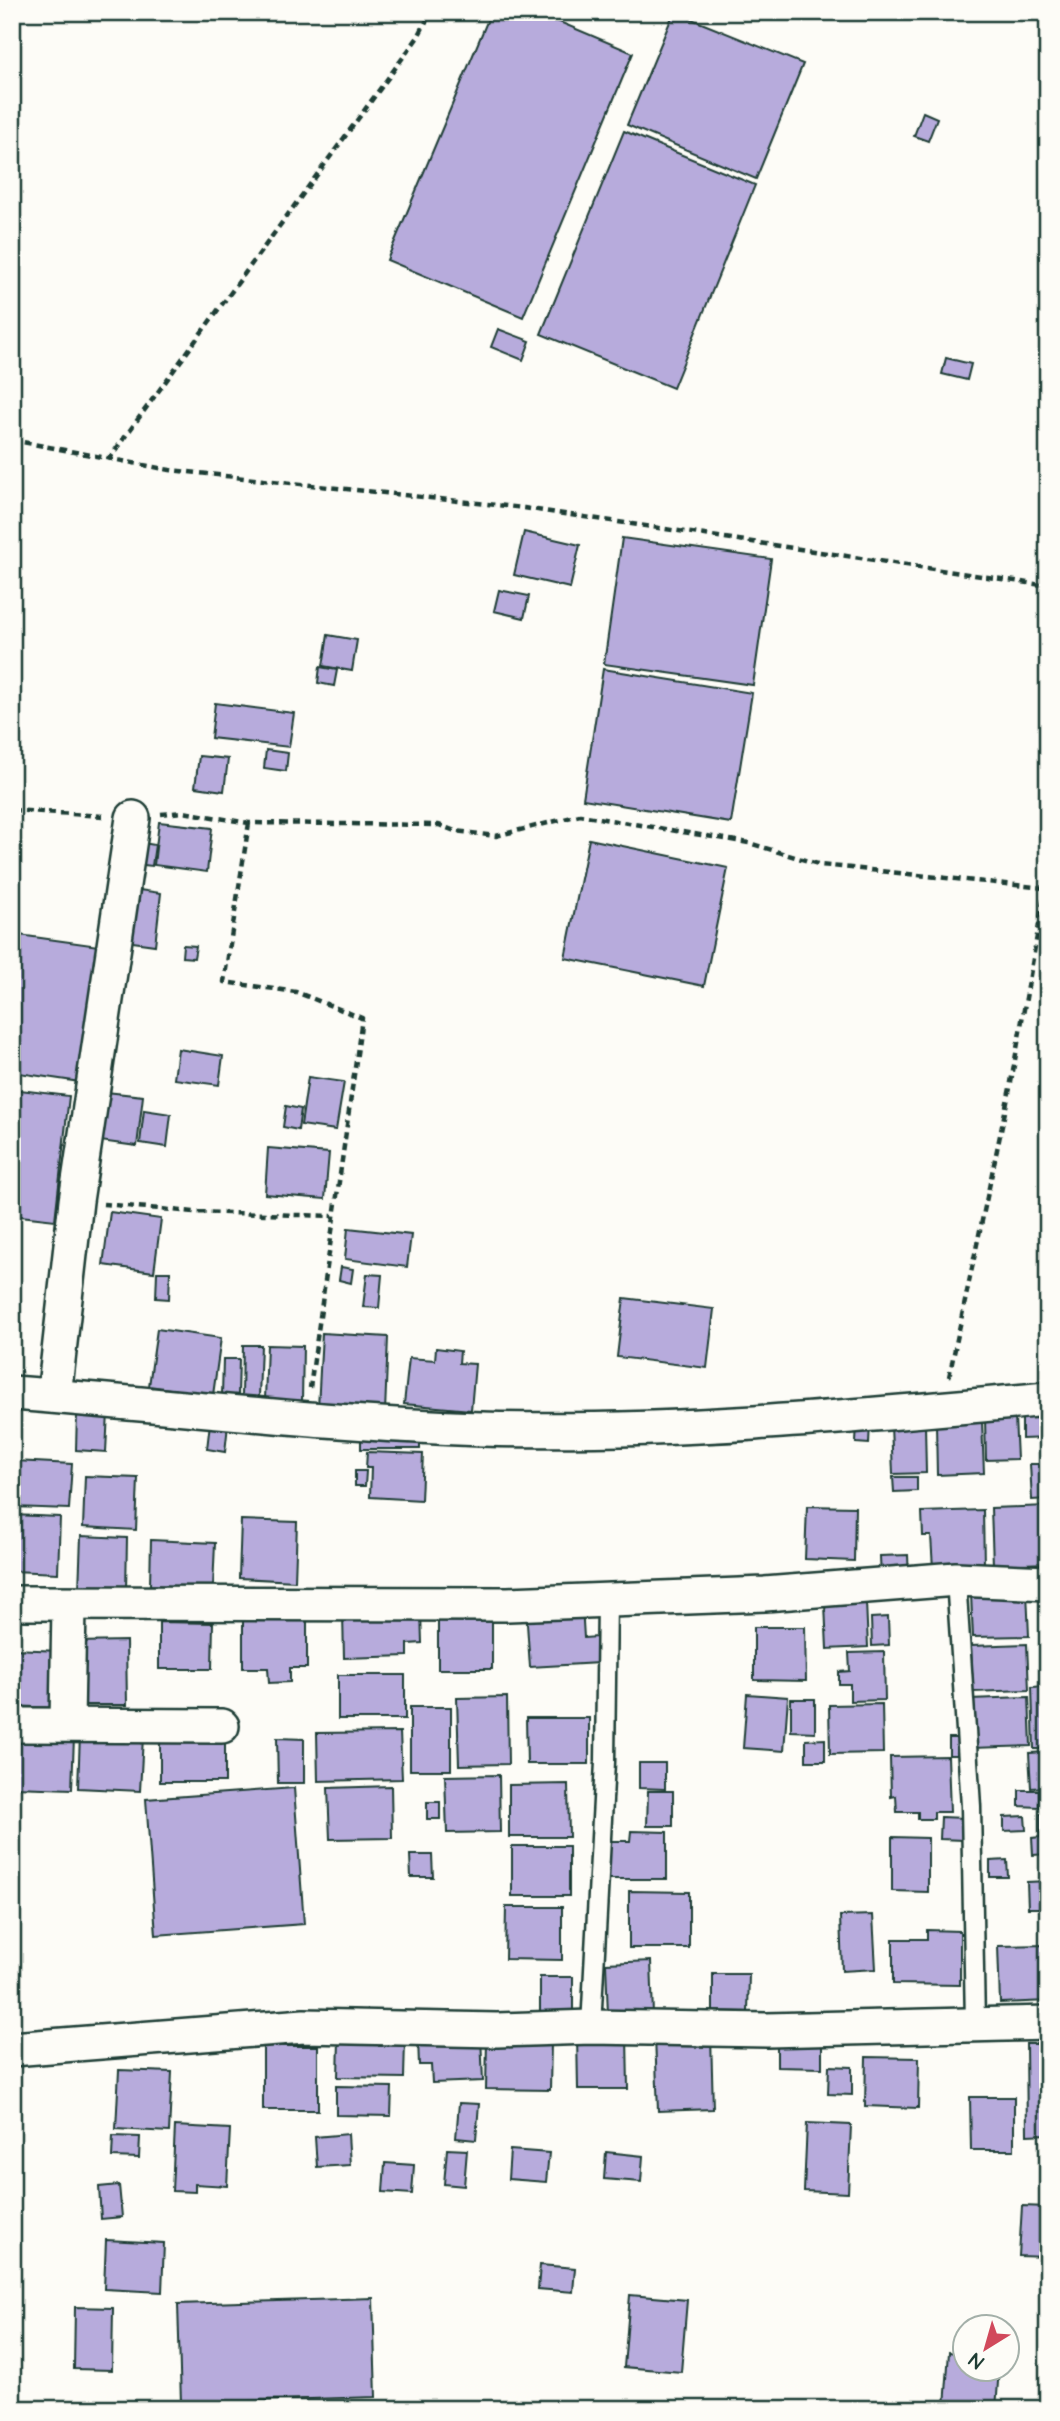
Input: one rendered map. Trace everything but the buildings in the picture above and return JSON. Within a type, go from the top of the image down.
[{"type":"street","points":[[54,1396],[76,1201],[133,818]]},
{"type":"street","points":[[12,1393],[306,1420],[483,1429],[583,1430],[738,1423],[1048,1399]]},
{"type":"street","points":[[12,1603],[494,1604],[765,1594],[956,1579],[1048,1583]]},
{"type":"street","points":[[67,1723],[69,1605]]},
{"type":"street","points":[[19,1725],[67,1723],[222,1726]]},
{"type":"street","points":[[12,2049],[304,2025],[497,2030],[591,2027],[766,2029],[1048,2023]]},
{"type":"lane","points":[[956,1579],[971,1806],[975,2024]]},
{"type":"lane","points":[[591,2027],[605,1762],[607,1600]]},
{"type":"path","points":[[108,460],[410,48],[430,12]]},
{"type":"path","points":[[12,440],[170,470],[524,508],[1048,586]]},
{"type":"path","points":[[12,810],[133,818],[183,812],[249,823],[439,825],[455,831],[496,836],[580,815],[749,843],[821,865],[1044,888]]},
{"type":"path","points":[[249,823],[224,982],[296,992],[362,1018],[306,1420]]},
{"type":"path","points":[[942,1409],[1010,1088],[1048,874]]},
{"type":"path","points":[[76,1201],[194,1212],[333,1216]]}]
